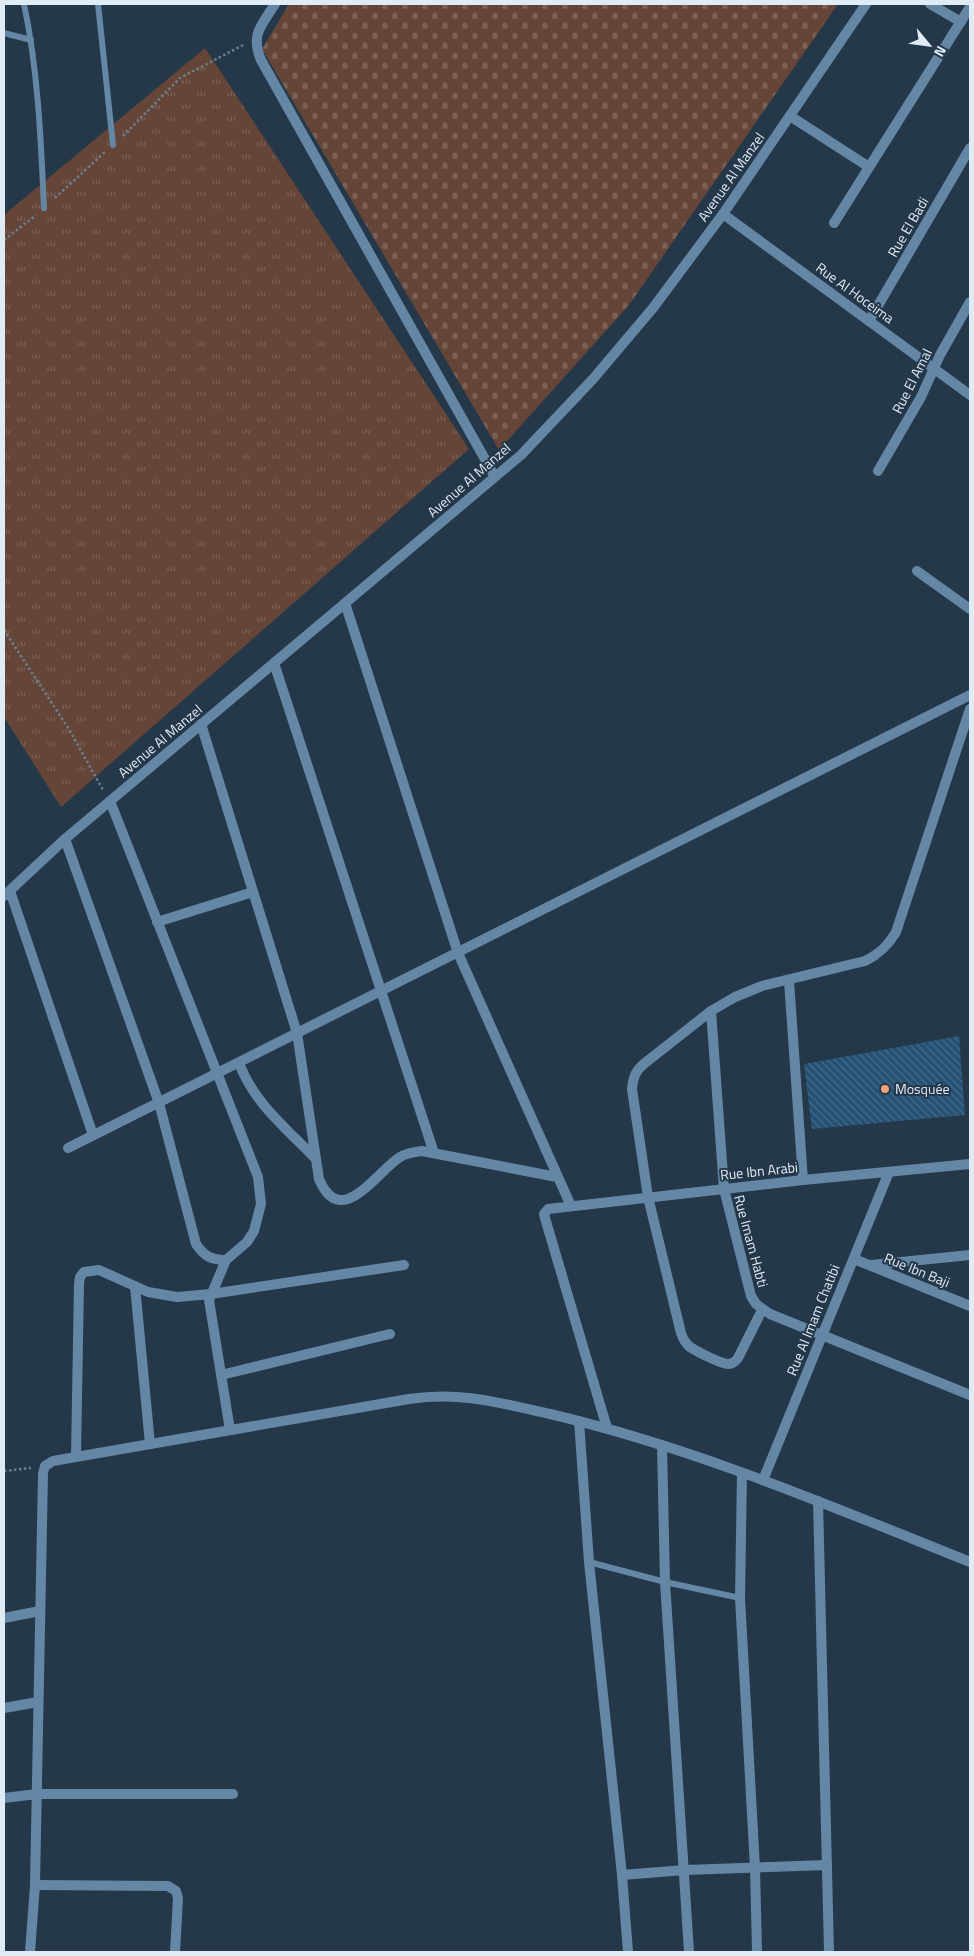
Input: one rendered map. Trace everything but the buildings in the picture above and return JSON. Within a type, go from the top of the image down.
[{"type":"street","points":[[275,4],[255,38],[256,49],[261,60],[495,477]]},
{"type":"street","name":"Avenue Al Manzel","points":[[7,894],[64,839],[521,455],[593,379],[654,308],[723,214],[866,4]]},
{"type":"street","points":[[930,4],[960,22]]},
{"type":"street","points":[[834,224],[970,7]]},
{"type":"street","points":[[790,116],[869,167]]},
{"type":"street","name":"Rue El Badi","points":[[869,321],[970,148]]},
{"type":"street","name":"Rue Al Hoceima","points":[[723,214],[970,395]]},
{"type":"street","name":"Rue El Amal","points":[[878,472],[921,396],[970,302]]},
{"type":"street","points":[[917,571],[970,609]]},
{"type":"street","points":[[346,603],[458,953],[570,1206]]},
{"type":"street","points":[[274,663],[434,1152]]},
{"type":"street","points":[[68,1148],[970,695]]},
{"type":"street","points":[[970,709],[896,932],[888,944],[878,954],[865,961],[789,981],[762,986],[735,996],[711,1011],[637,1069],[633,1078],[632,1088],[648,1198],[681,1333],[684,1341],[691,1348],[729,1364],[734,1362],[762,1310],[970,1395]]},
{"type":"street","points":[[201,724],[297,1034],[319,1179],[324,1191],[334,1198],[346,1200],[357,1196],[399,1158],[410,1153],[422,1151],[557,1177]]},
{"type":"street","points":[[110,801],[258,1177],[261,1190],[261,1204],[254,1231],[242,1247],[226,1260],[210,1294],[210,1305],[230,1430]]},
{"type":"street","points":[[64,839],[159,1103],[196,1244],[203,1254],[214,1260],[226,1260]]},
{"type":"street","points":[[157,922],[253,892]]},
{"type":"street","points":[[7,894],[93,1136]]},
{"type":"street","points":[[789,981],[802,1180]]},
{"type":"street","name":"Rue Imam Habti","points":[[711,1011],[724,1189],[751,1296],[762,1310]]},
{"type":"street","points":[[239,1062],[245,1078],[259,1100],[316,1158]]},
{"type":"street","name":"Rue Ibn Arabi","points":[[607,1428],[545,1218],[544,1214],[548,1209],[802,1180],[970,1164]]},
{"type":"street","name":"Rue Al Imam Chatibi","points":[[763,1480],[889,1172]]},
{"type":"street","points":[[870,1266],[970,1255]]},
{"type":"street","name":"Rue Ibn Baji","points":[[854,1259],[970,1306]]},
{"type":"street","points":[[76,1456],[80,1277],[84,1272],[99,1270],[135,1286],[162,1295],[177,1297],[210,1294],[404,1265]]},
{"type":"street","points":[[135,1286],[150,1444]]},
{"type":"street","points":[[221,1375],[390,1334]]},
{"type":"street","points":[[30,1952],[35,1885],[43,1473],[45,1466],[53,1460],[409,1399],[449,1395],[489,1400],[607,1428],[763,1480],[970,1562]]},
{"type":"street","points":[[579,1421],[589,1562],[622,1875],[628,1952]]},
{"type":"street","points":[[662,1446],[666,1582],[689,1952]]},
{"type":"street","points":[[742,1473],[740,1598],[755,1868],[757,1952]]},
{"type":"street","points":[[818,1501],[829,1952]]},
{"type":"street","points":[[4,1618],[40,1611]]},
{"type":"street","points":[[4,1708],[38,1702]]},
{"type":"street","points":[[4,1798],[36,1794],[233,1794]]},
{"type":"street","points":[[622,1875],[685,1870],[827,1865]]},
{"type":"street","points":[[35,1885],[168,1886],[172,1888],[178,1898],[175,1952]]},
{"type":"lane","points":[[24,4],[31,40],[42,160],[44,208]]},
{"type":"lane","points":[[98,4],[112,145]]},
{"type":"lane","points":[[4,33],[31,40]]},
{"type":"lane","points":[[589,1562],[666,1582],[740,1598]]},
{"type":"path","points":[[4,240],[44,208],[180,78],[255,38]]},
{"type":"path","points":[[4,630],[70,731],[110,801]]},
{"type":"path","points":[[4,1471],[45,1466]]},
{"type":"green space","points":[[289,4],[838,4],[629,305],[499,450],[262,49]]},
{"type":"green space","points":[[205,48],[469,449],[61,807],[4,717],[4,215]]},
{"type":"place","name":"Mosquée","points":[[885,1089]]}]
